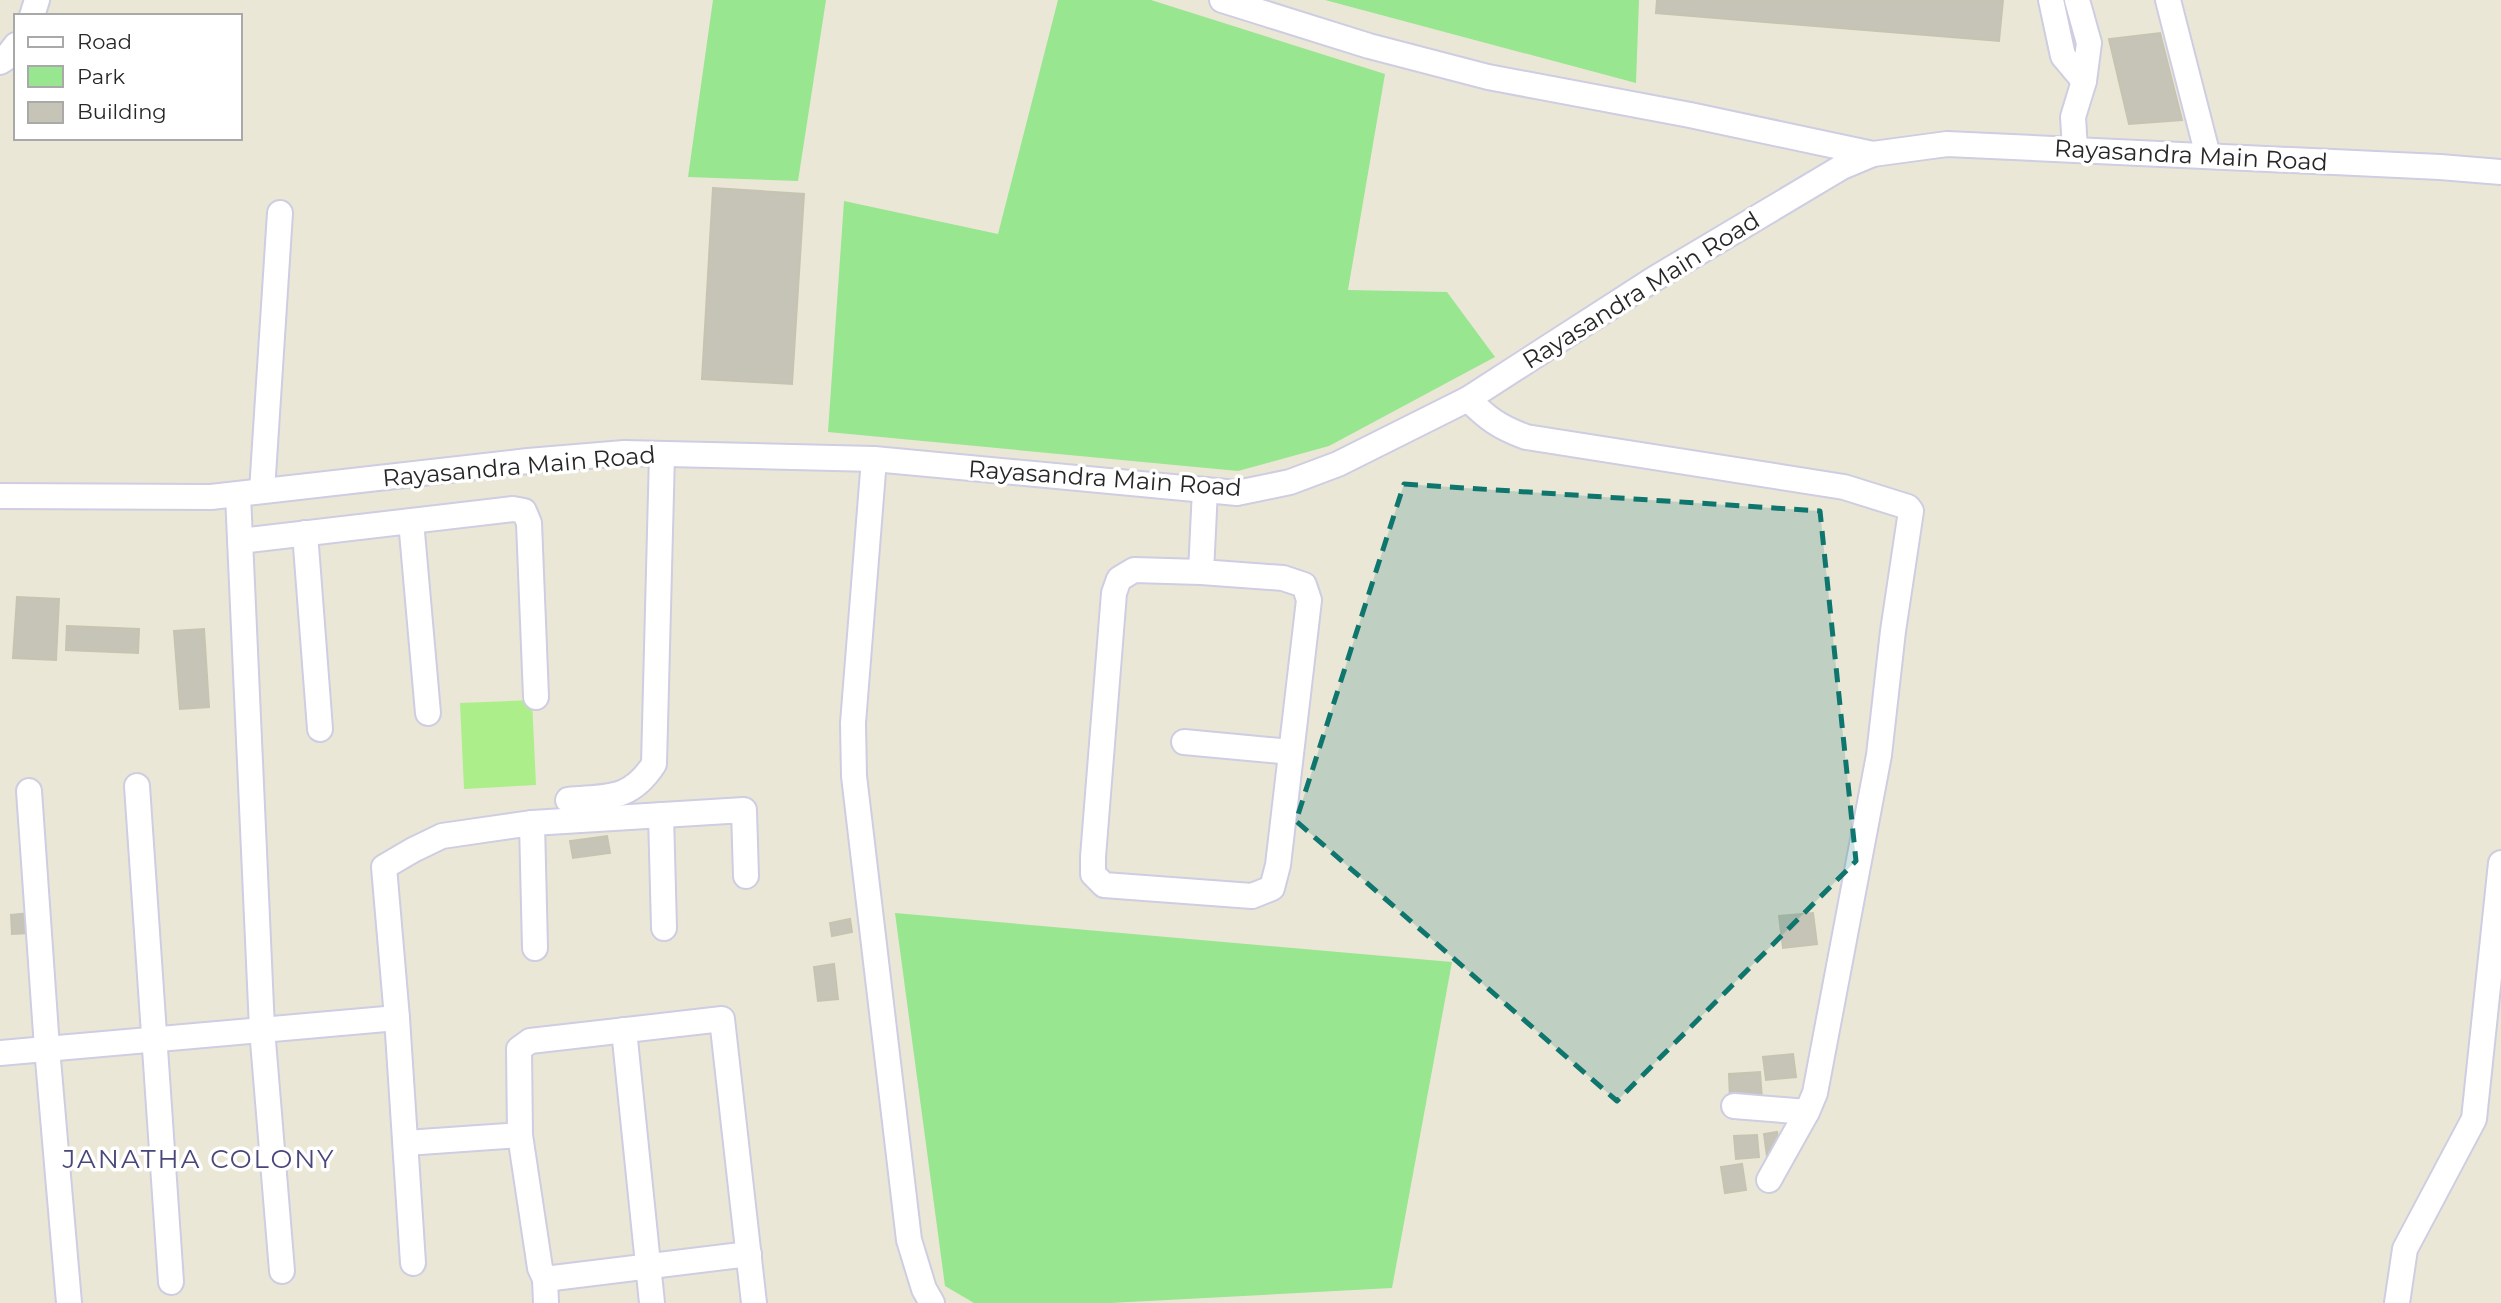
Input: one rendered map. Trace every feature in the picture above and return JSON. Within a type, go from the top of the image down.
[{"type":"street","points":[[1222,0],[1369,46],[1488,77],[1690,115],[1873,154]]},
{"type":"street","points":[[2051,0],[2063,56],[2084,81]]},
{"type":"street","points":[[2075,149],[2073,117],[2084,81],[2089,43],[2077,0]]},
{"type":"street","points":[[2168,0],[2208,156]]},
{"type":"street","points":[[0,62],[14,48]]},
{"type":"street","name":"Rayasandra Main Road","points":[[0,496],[211,497],[528,461],[624,453],[874,460],[1237,493],[1290,482],[1338,464],[1468,399],[1654,279],[1842,167],[1873,154],[1947,144],[2501,172]]},
{"type":"street","points":[[262,491],[280,213]]},
{"type":"street","points":[[1468,399],[1499,427],[1526,437],[1844,487],[1911,510],[1893,631],[1879,755],[1822,1067],[1807,1112],[1769,1180]]},
{"type":"street","points":[[568,800],[620,794],[635,787],[654,764],[662,454]]},
{"type":"street","points":[[874,460],[853,723],[854,776],[909,1240],[924,1289],[932,1303]]},
{"type":"street","points":[[1201,572],[1205,489]]},
{"type":"street","points":[[238,495],[262,1029],[282,1271]]},
{"type":"street","points":[[240,541],[513,509],[524,511],[529,523],[536,697]]},
{"type":"street","points":[[411,521],[428,713]]},
{"type":"street","points":[[305,533],[320,729]]},
{"type":"street","points":[[1134,570],[1201,572],[1283,578],[1304,585],[1309,600],[1278,865],[1272,887],[1252,896],[1104,885],[1093,874],[1114,593],[1119,579],[1134,570]]},
{"type":"street","points":[[1184,742],[1292,752]]},
{"type":"street","points":[[137,786],[171,1282]]},
{"type":"street","points":[[29,790],[47,1048],[69,1303]]},
{"type":"street","points":[[413,1263],[384,867],[412,849],[442,836],[532,822],[744,810],[746,876]]},
{"type":"street","points":[[661,815],[664,928]]},
{"type":"street","points":[[532,822],[535,948]]},
{"type":"street","points":[[2397,1303],[2405,1249],[2474,1119],[2501,863]]},
{"type":"street","points":[[0,1053],[397,1018]]},
{"type":"street","points":[[749,1254],[649,1267],[545,1291],[520,1135],[519,1049],[530,1041],[722,1019],[749,1254],[754,1303]]},
{"type":"street","points":[[624,1030],[652,1303]]},
{"type":"street","points":[[1734,1107],[1807,1112]]},
{"type":"street","points":[[406,1143],[520,1135]]},
{"type":"highlighted area","points":[[1404,484],[1820,511],[1856,861],[1617,1101],[1296,821]]},
{"type":"green space","points":[[713,0],[826,0],[798,181],[688,177]]},
{"type":"green space","points":[[1058,0],[1151,0],[1385,74],[1348,290],[1447,292],[1495,357],[1329,446],[1238,471],[828,432],[844,201],[998,234]]},
{"type":"green space","points":[[1325,0],[1639,0],[1636,83]]},
{"type":"green space","points":[[532,700],[536,785],[464,789],[460,703]]},
{"type":"green space","points":[[895,913],[1452,962],[1392,1288],[1110,1303],[974,1303],[945,1286]]},
{"type":"building","points":[[1657,0],[2003,0],[1999,41],[1656,13]]},
{"type":"building","points":[[2160,33],[2182,120],[2129,124],[2109,39]]},
{"type":"building","points":[[713,188],[804,194],[792,384],[702,379]]},
{"type":"building","points":[[17,597],[59,599],[56,660],[13,658]]},
{"type":"building","points":[[67,626],[139,629],[138,653],[66,650]]},
{"type":"building","points":[[204,629],[209,707],[180,709],[174,631]]},
{"type":"building","points":[[607,836],[610,853],[573,858],[570,841]]},
{"type":"building","points":[[30,913],[31,933],[12,934],[11,915]]},
{"type":"building","points":[[1813,913],[1817,944],[1783,948],[1779,916]]},
{"type":"building","points":[[850,919],[852,932],[832,936],[830,923]]},
{"type":"building","points":[[834,964],[838,999],[818,1001],[814,967]]},
{"type":"building","points":[[1793,1054],[1796,1077],[1766,1080],[1763,1057]]},
{"type":"building","points":[[1760,1072],[1762,1099],[1730,1101],[1729,1074]]},
{"type":"building","points":[[1777,1132],[1780,1154],[1767,1156],[1764,1134]]},
{"type":"building","points":[[1757,1135],[1759,1157],[1736,1159],[1734,1136]]},
{"type":"building","points":[[1742,1164],[1746,1190],[1725,1193],[1721,1167]]},
{"type":"district","name":"JANATHA COLONY","points":[[199,1159]]}]
